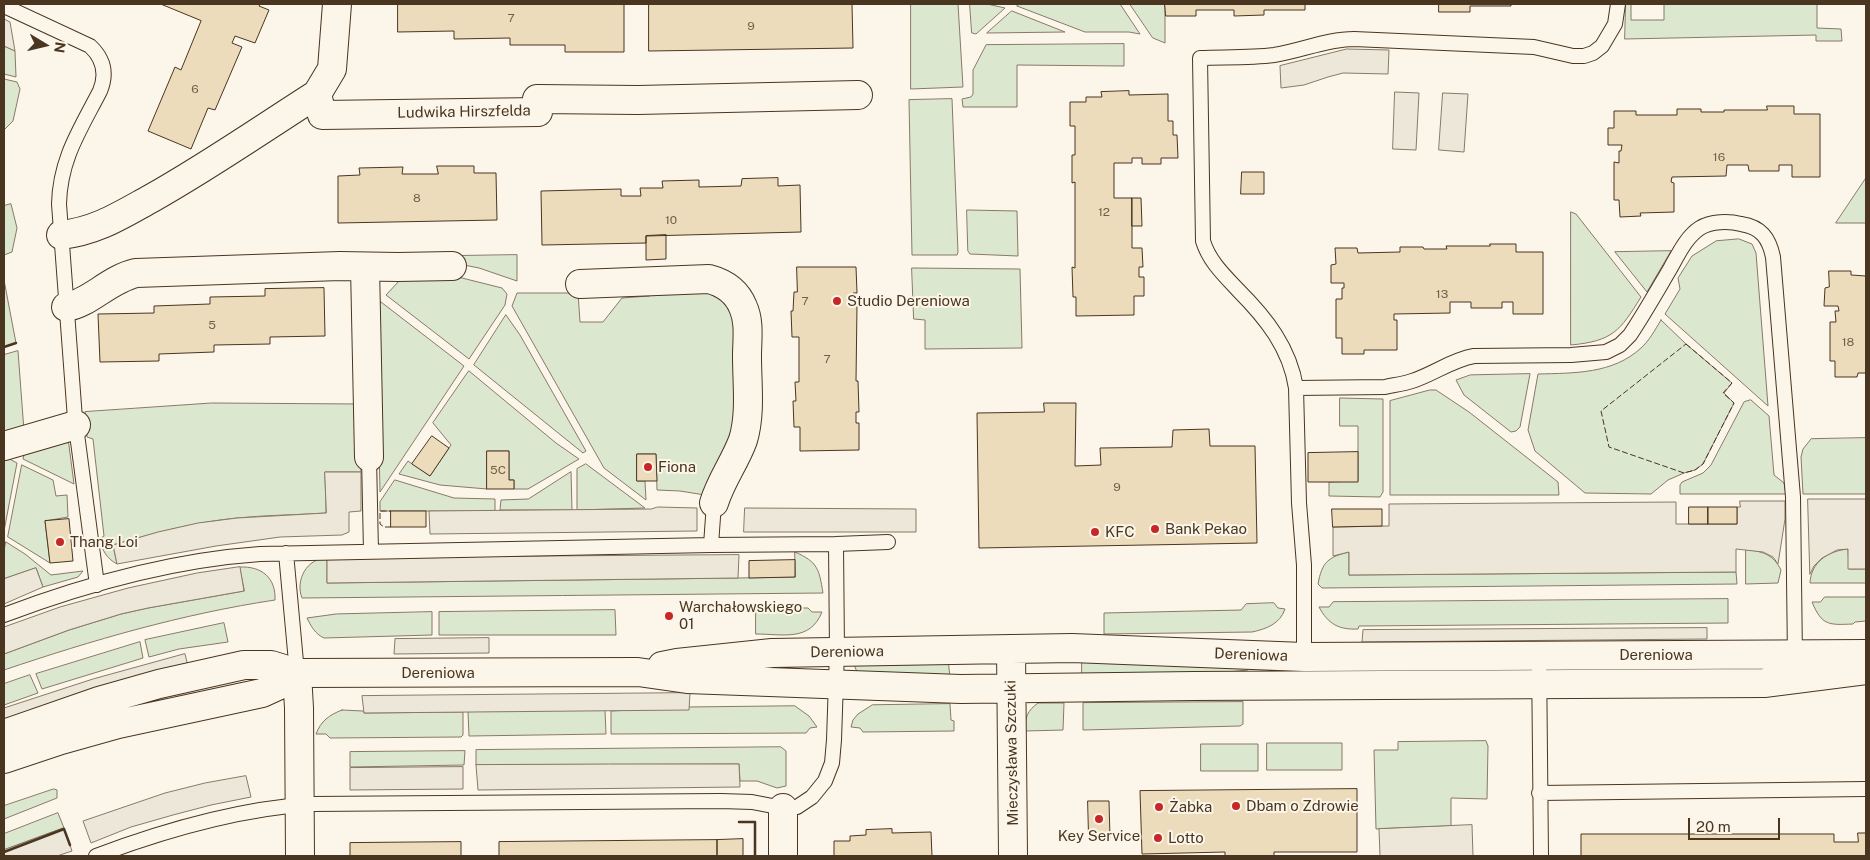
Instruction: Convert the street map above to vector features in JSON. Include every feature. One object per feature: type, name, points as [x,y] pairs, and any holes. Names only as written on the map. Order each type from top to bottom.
[{"type":"street","points":[[61,235],[88,231],[112,221],[195,174],[317,94],[332,69],[338,4]]},
{"type":"street","name":"Ludwika Hirszfelda","points":[[317,94],[322,114],[538,112],[537,99],[638,100],[858,95]]},
{"type":"street","points":[[365,266],[369,457]]},
{"type":"street","points":[[66,307],[78,304],[118,278],[136,273],[295,267],[452,266]]},
{"type":"street","points":[[580,284],[709,279],[726,286],[739,298],[747,324],[748,396],[746,430],[736,457],[719,488],[714,503]]},
{"type":"street","points":[[4,446],[76,425]]},
{"type":"street","name":"Dereniowa","points":[[638,672],[677,663],[772,653],[1072,648],[1304,657],[1539,655],[1866,670]]},
{"type":"street","name":"Mieczysława Szczuki","points":[[1010,649],[1014,856]]},
{"type":"street","name":"Dereniowa","points":[[4,734],[99,701],[159,684],[244,665],[271,664],[297,674],[638,672],[687,679],[836,686],[1011,689],[1194,686],[1764,683],[1795,667],[1866,654]]},
{"type":"street","points":[[4,760],[61,740],[118,724],[262,693],[286,682],[297,674]]},
{"type":"street","points":[[297,674],[300,856]]},
{"type":"street","points":[[783,808],[783,856]]},
{"type":"lane","points":[[1304,657],[1304,565],[1299,503],[1296,388],[1286,352],[1271,327],[1209,257],[1203,240],[1200,58],[1272,55],[1340,40],[1354,39],[1534,47],[1573,56],[1584,56],[1593,54],[1602,46],[1615,24],[1618,4]]},
{"type":"lane","points":[[4,6],[90,46],[103,63],[103,85],[72,145],[62,173],[59,204],[76,425],[97,585]]},
{"type":"lane","points":[[1296,388],[1385,387],[1399,385],[1423,377],[1462,358],[1474,356],[1571,355],[1606,352],[1620,345],[1630,335],[1686,242],[1700,228],[1720,222],[1730,222],[1750,225],[1759,230],[1765,235],[1770,244],[1773,257],[1781,343],[1794,507],[1795,667]]},
{"type":"lane","points":[[369,457],[371,552]]},
{"type":"lane","points":[[711,544],[714,503]]},
{"type":"lane","points":[[4,615],[52,597],[97,585],[195,561],[228,556],[711,544],[888,542]]},
{"type":"lane","points":[[96,856],[189,824],[300,804],[721,801],[752,802],[783,808],[797,807],[812,797],[825,781],[832,763],[837,651],[836,544]]},
{"type":"lane","points":[[286,554],[297,674]]},
{"type":"lane","points":[[1539,655],[1541,856]]},
{"type":"lane","points":[[1539,793],[1866,789]]},
{"type":"green space","points":[[911,4],[958,4],[963,87],[911,89]]},
{"type":"green space","points":[[970,4],[987,4],[1005,8],[976,34],[972,33]]},
{"type":"green space","points":[[1020,4],[1120,4],[1140,34],[1129,32],[1085,32],[1017,6]]},
{"type":"green space","points":[[1130,4],[1165,4],[1165,43],[1153,38]]},
{"type":"green space","points":[[1626,4],[1631,4],[1631,20],[1664,20],[1664,4],[1817,4],[1817,28],[1841,29],[1842,41],[1816,41],[1816,35],[1625,39]]},
{"type":"green space","points":[[1012,11],[1065,32],[987,33]]},
{"type":"green space","points":[[1124,44],[1124,66],[1017,65],[1017,107],[963,107],[962,99],[971,97],[973,94],[973,70],[986,45]]},
{"type":"green space","points":[[4,46],[15,51],[16,77],[4,74]]},
{"type":"green space","points":[[4,79],[17,82],[20,89],[13,121],[5,129],[4,129]]},
{"type":"green space","points":[[952,99],[958,252],[957,255],[912,255],[909,100]]},
{"type":"green space","points":[[1866,178],[1866,223],[1836,223]]},
{"type":"green space","points":[[11,204],[17,228],[12,252],[4,255],[4,206]]},
{"type":"green space","points":[[967,210],[1017,211],[1018,256],[970,254],[968,251]]},
{"type":"green space","points":[[1571,212],[1576,214],[1641,297],[1621,326],[1614,332],[1597,341],[1571,345]]},
{"type":"green space","points":[[1739,239],[1752,244],[1756,253],[1768,406],[1665,314],[1680,289],[1678,278],[1692,256],[1716,241]]},
{"type":"green space","points":[[1671,251],[1647,292],[1615,252]]},
{"type":"green space","points":[[517,255],[517,281],[479,268],[454,263],[454,256]]},
{"type":"green space","points":[[912,268],[1020,269],[1022,348],[925,349],[925,320],[914,319]]},
{"type":"green space","points":[[446,274],[502,288],[507,294],[505,305],[469,359],[386,295],[401,279]]},
{"type":"green space","points":[[4,280],[16,343],[4,347]]},
{"type":"green space","points":[[671,289],[710,292],[725,303],[735,320],[737,429],[705,495],[657,490],[656,454],[637,454],[637,481],[645,481],[646,500],[604,468],[512,306],[517,293],[578,293],[580,322],[603,322],[622,298],[649,296]]},
{"type":"green space","points":[[381,302],[464,366],[380,492],[376,320],[377,309]]},
{"type":"green space","points":[[506,315],[520,335],[586,451],[583,453],[474,365]]},
{"type":"green space","points":[[1661,320],[1732,383],[1724,393],[1734,403],[1703,464],[1695,470],[1668,480],[1651,494],[1585,493],[1535,451],[1528,430],[1538,374],[1579,372],[1618,363],[1630,357],[1644,345]]},
{"type":"green space","points":[[18,351],[24,431],[4,437],[4,355]]},
{"type":"green space","points":[[469,371],[556,443],[579,459],[528,489],[514,489],[514,480],[509,480],[509,451],[487,451],[487,489],[440,485],[399,474],[408,461],[430,476],[451,445],[433,423]]},
{"type":"green space","points":[[1530,374],[1520,427],[1516,431],[1511,432],[1464,395],[1456,380],[1470,375]]},
{"type":"green space","points":[[1436,390],[1469,412],[1558,482],[1559,495],[1390,495],[1390,401]]},
{"type":"green space","points":[[1340,398],[1383,399],[1383,492],[1380,497],[1329,496],[1329,482],[1358,481],[1358,426],[1340,426]]},
{"type":"green space","points":[[1751,400],[1769,416],[1774,475],[1784,483],[1786,494],[1680,494],[1682,482],[1703,473],[1711,465],[1744,402]]},
{"type":"green space","points":[[212,403],[360,404],[361,472],[325,472],[326,513],[237,518],[206,522],[159,532],[113,545],[117,564],[105,554],[99,539],[104,536],[93,439],[87,437],[85,412]]},
{"type":"green space","points":[[68,438],[74,484],[23,459],[25,450]]},
{"type":"green space","points":[[1866,438],[1866,494],[1803,494],[1801,457],[1803,449],[1811,439]]},
{"type":"green space","points":[[4,456],[17,463],[4,531]]},
{"type":"green space","points":[[586,464],[645,508],[577,510],[577,469]]},
{"type":"green space","points":[[22,465],[53,480],[56,496],[67,495],[68,517],[45,521],[50,563],[8,537]]},
{"type":"green space","points":[[571,472],[572,510],[500,510],[501,500],[528,499]]},
{"type":"green space","points":[[395,480],[454,498],[495,499],[495,511],[380,511],[380,502]]},
{"type":"green space","points":[[6,542],[25,554],[51,575],[83,571],[78,577],[43,587],[36,568],[4,579],[4,551]]},
{"type":"green space","points":[[1746,549],[1762,553],[1775,560],[1781,570],[1778,583],[1746,584]]},
{"type":"green space","points":[[1848,549],[1849,569],[1866,569],[1866,583],[1810,583],[1814,569],[1822,559],[1834,552]]},
{"type":"green space","points":[[795,552],[809,559],[816,567],[823,593],[302,598],[300,591],[302,577],[308,566],[320,559],[327,558],[327,583],[738,578],[795,577]]},
{"type":"green space","points":[[1349,552],[1349,575],[1736,572],[1737,584],[1322,588],[1318,584],[1322,570],[1327,562],[1336,556]]},
{"type":"green space","points":[[240,567],[255,569],[266,575],[273,585],[275,600],[172,620],[71,648],[4,670],[4,654],[69,630],[121,614],[244,591]]},
{"type":"green space","points":[[1825,597],[1866,597],[1866,621],[1853,624],[1832,624],[1823,620],[1812,602],[1820,602]]},
{"type":"green space","points":[[1728,599],[1728,623],[1359,626],[1358,629],[1351,629],[1340,627],[1330,622],[1319,607],[1329,607],[1333,602]]},
{"type":"green space","points":[[1274,603],[1278,608],[1285,609],[1280,618],[1267,627],[1252,632],[1104,634],[1104,613],[1241,610],[1246,604]]},
{"type":"green space","points":[[756,608],[808,608],[812,612],[822,612],[817,622],[803,632],[786,635],[756,634]]},
{"type":"green space","points":[[615,610],[616,635],[439,635],[439,612]]},
{"type":"green space","points":[[432,612],[432,635],[324,638],[316,632],[307,618],[336,614]]},
{"type":"green space","points":[[224,623],[228,642],[179,649],[149,657],[145,640]]},
{"type":"green space","points":[[140,642],[143,658],[42,689],[36,674]]},
{"type":"green space","points":[[948,658],[950,678],[857,672],[853,662]]},
{"type":"green space","points":[[1082,658],[1248,663],[1248,670],[1188,676],[1082,677]]},
{"type":"green space","points":[[30,675],[38,693],[4,705],[4,684]]},
{"type":"green space","points":[[1243,702],[1243,724],[1240,726],[1083,730],[1083,703]]},
{"type":"green space","points":[[1038,703],[1064,703],[1063,730],[1025,731],[1027,715]]},
{"type":"green space","points":[[950,704],[954,731],[863,732],[860,728],[851,727],[853,720],[858,714],[872,705]]},
{"type":"green space","points":[[795,706],[809,716],[817,727],[810,728],[806,733],[611,734],[611,711],[689,707]]},
{"type":"green space","points":[[342,710],[363,711],[364,713],[463,712],[463,735],[461,737],[330,738],[326,734],[316,734],[320,725],[326,719]]},
{"type":"green space","points":[[605,710],[606,734],[469,736],[468,712]]},
{"type":"green space","points":[[1486,741],[1488,746],[1487,799],[1451,798],[1451,826],[1376,829],[1374,750],[1398,750],[1398,742]]},
{"type":"green space","points":[[1267,743],[1342,743],[1342,770],[1267,770]]},
{"type":"green space","points":[[1201,744],[1258,744],[1258,771],[1201,771]]},
{"type":"green space","points":[[781,747],[786,751],[786,786],[777,788],[757,781],[740,781],[739,764],[476,765],[476,750]]},
{"type":"green space","points":[[465,751],[464,765],[350,767],[350,752]]},
{"type":"green space","points":[[54,789],[57,790],[57,798],[4,819],[4,806]]},
{"type":"green space","points":[[58,813],[64,828],[4,850],[4,834]]},
{"type":"shaded area","points":[[4,19],[10,22],[15,51],[4,46]]},
{"type":"shaded area","points":[[1347,49],[1389,50],[1388,74],[1343,73],[1304,85],[1281,88],[1280,66]]},
{"type":"shaded area","points":[[1395,92],[1419,93],[1416,150],[1393,149]]},
{"type":"shaded area","points":[[1443,93],[1468,94],[1464,152],[1439,150]]},
{"type":"shaded area","points":[[325,472],[361,472],[361,511],[349,512],[349,532],[342,535],[280,537],[216,546],[117,564],[113,545],[158,532],[198,523],[237,518],[326,513]]},
{"type":"shaded area","points":[[1808,499],[1866,499],[1866,569],[1848,569],[1848,549],[1837,550],[1822,558],[1814,566],[1810,574]]},
{"type":"shaded area","points":[[1740,501],[1785,501],[1785,519],[1778,564],[1773,557],[1763,552],[1736,549],[1736,572],[1349,575],[1349,552],[1333,556],[1333,527],[1389,526],[1389,504],[1676,502],[1676,524],[1737,524],[1737,507],[1740,507]]},
{"type":"shaded area","points":[[658,507],[697,508],[697,531],[430,534],[429,511],[651,509]]},
{"type":"shaded area","points":[[745,508],[916,509],[916,532],[744,532]]},
{"type":"shaded area","points":[[739,555],[738,578],[327,583],[327,558]]},
{"type":"shaded area","points":[[240,567],[244,591],[121,614],[69,630],[4,654],[4,627],[60,607],[128,588],[197,573]]},
{"type":"shaded area","points":[[36,568],[43,587],[4,604],[4,579]]},
{"type":"shaded area","points":[[1707,628],[1707,639],[1362,642],[1363,630]]},
{"type":"shaded area","points":[[489,638],[489,653],[394,654],[395,639]]},
{"type":"shaded area","points":[[185,654],[188,666],[4,720],[4,708],[93,679]]},
{"type":"shaded area","points":[[690,693],[689,710],[364,713],[362,696]]},
{"type":"shaded area","points":[[739,764],[740,787],[478,790],[476,765]]},
{"type":"shaded area","points":[[463,767],[463,789],[350,790],[350,768]]},
{"type":"shaded area","points":[[246,776],[251,797],[211,805],[131,827],[91,843],[83,821],[165,793],[205,783]]},
{"type":"shaded area","points":[[1472,825],[1473,856],[1380,856],[1379,829]]},
{"type":"shaded area","points":[[64,828],[72,851],[57,856],[4,856],[4,850]]},
{"type":"building","points":[[161,4],[260,4],[259,6],[269,10],[255,43],[235,36],[232,43],[242,47],[215,110],[208,108],[191,149],[148,131],[175,67],[181,70],[201,21]]},
{"type":"building","points":[[398,4],[624,4],[624,52],[565,52],[565,45],[510,45],[510,38],[454,39],[454,31],[398,32]]},
{"type":"building","points":[[649,4],[852,4],[853,48],[649,51]]},
{"type":"building","points":[[1165,4],[1305,4],[1305,10],[1264,10],[1264,15],[1234,16],[1234,10],[1196,10],[1196,16],[1166,16]]},
{"type":"building","points":[[1439,4],[1511,4],[1511,6],[1470,6],[1470,12],[1439,12]]},
{"type":"building","points":[[1129,91],[1129,95],[1168,94],[1168,121],[1173,121],[1173,135],[1177,135],[1178,158],[1161,158],[1161,164],[1142,164],[1142,158],[1132,158],[1132,163],[1114,163],[1114,198],[1132,198],[1132,248],[1142,248],[1143,267],[1139,267],[1139,277],[1144,277],[1144,296],[1134,296],[1134,315],[1076,316],[1076,297],[1073,297],[1072,267],[1075,268],[1075,182],[1072,183],[1072,155],[1075,155],[1075,126],[1070,126],[1070,102],[1086,102],[1086,97],[1102,97],[1101,92]]},
{"type":"building","points":[[1767,106],[1794,106],[1794,114],[1820,114],[1820,177],[1792,177],[1792,165],[1779,165],[1779,171],[1749,171],[1748,165],[1727,165],[1726,176],[1672,177],[1671,182],[1674,183],[1674,212],[1640,213],[1641,216],[1620,217],[1619,200],[1614,200],[1614,162],[1619,163],[1619,151],[1621,151],[1622,145],[1608,145],[1608,128],[1614,128],[1614,111],[1636,111],[1636,115],[1677,115],[1677,109],[1701,109],[1701,112],[1724,112],[1724,110],[1767,110]]},
{"type":"building","points":[[437,166],[474,166],[474,173],[496,173],[497,220],[338,223],[338,176],[360,175],[359,168],[403,167],[402,174],[438,174]]},
{"type":"building","points":[[1242,172],[1264,172],[1264,194],[1241,194]]},
{"type":"building","points":[[778,178],[778,186],[800,185],[801,232],[646,236],[646,243],[542,245],[541,191],[621,189],[621,196],[641,196],[640,188],[663,188],[662,181],[699,180],[699,187],[741,186],[742,179]]},
{"type":"building","points":[[1132,198],[1141,198],[1142,226],[1132,226]]},
{"type":"building","points":[[666,235],[666,259],[646,260],[646,236]]},
{"type":"building","points":[[1490,244],[1516,244],[1516,252],[1543,252],[1543,314],[1513,314],[1513,302],[1502,302],[1502,308],[1471,308],[1471,302],[1450,302],[1450,313],[1394,314],[1394,320],[1397,320],[1397,350],[1364,350],[1364,354],[1342,354],[1342,338],[1336,338],[1336,299],[1342,299],[1344,283],[1331,283],[1331,265],[1336,264],[1335,248],[1357,248],[1358,253],[1400,252],[1400,247],[1447,249],[1446,246],[1490,246]]},
{"type":"building","points":[[797,267],[856,267],[857,293],[853,293],[854,305],[857,305],[856,381],[858,381],[859,412],[856,412],[856,423],[859,423],[859,450],[800,451],[800,427],[794,427],[793,401],[796,401],[795,382],[799,382],[799,337],[792,337],[791,311],[793,311],[794,292],[797,292]]},
{"type":"building","points":[[1829,271],[1851,271],[1851,275],[1866,276],[1866,373],[1858,373],[1857,377],[1835,377],[1835,361],[1830,361],[1830,322],[1836,322],[1835,311],[1839,311],[1838,306],[1824,306],[1825,288],[1829,287]]},
{"type":"building","points":[[324,288],[325,336],[270,337],[270,344],[214,345],[214,352],[159,354],[159,361],[100,362],[98,314],[154,313],[154,306],[210,304],[210,297],[265,296],[265,289]]},
{"type":"building","points":[[1044,403],[1076,403],[1075,466],[1101,465],[1100,448],[1172,447],[1173,430],[1209,429],[1210,446],[1255,446],[1257,543],[979,548],[977,413],[1044,412]]},
{"type":"building","points":[[432,436],[449,448],[430,476],[412,464]]},
{"type":"building","points":[[487,451],[509,451],[509,480],[514,480],[514,489],[487,489]]},
{"type":"building","points":[[1358,452],[1358,482],[1308,482],[1308,453]]},
{"type":"building","points":[[637,454],[656,454],[657,481],[637,481]]},
{"type":"building","points":[[1689,507],[1708,507],[1708,524],[1689,524]]},
{"type":"building","points":[[1708,507],[1737,507],[1737,524],[1708,524]]},
{"type":"building","points":[[1332,509],[1382,509],[1382,526],[1333,527]]},
{"type":"building","points":[[391,511],[426,511],[426,527],[391,527]]},
{"type":"building","points":[[69,519],[73,561],[50,563],[45,521]]},
{"type":"building","points":[[795,560],[795,577],[749,578],[749,561]]},
{"type":"building","points":[[1357,789],[1357,852],[1274,852],[1274,856],[1225,856],[1225,852],[1142,854],[1140,791]]},
{"type":"building","name":"Key Service","points":[[1088,801],[1109,801],[1110,838],[1089,838]]},
{"type":"building","points":[[892,829],[892,833],[931,832],[932,856],[834,856],[834,841],[850,841],[850,836],[866,835],[866,830]]},
{"type":"building","points":[[1858,833],[1866,833],[1866,856],[1581,856],[1581,834],[1834,834],[1834,842],[1858,842]]},
{"type":"building","points":[[743,839],[743,856],[717,856],[717,840]]},
{"type":"building","points":[[717,840],[717,856],[499,856],[499,842]]},
{"type":"building","points":[[461,842],[461,856],[350,856],[350,843]]},
{"type":"fence","points":[[1686,344],[1732,383],[1723,393],[1734,403],[1703,464],[1695,470],[1684,473],[1609,447],[1601,411],[1686,344]]},
{"type":"fence","points":[[391,511],[380,511],[380,524],[384,527],[391,527]]},
{"type":"wall","points":[[4,347],[16,343]]},
{"type":"wall","points":[[739,822],[755,822],[755,856]]},
{"type":"wall","points":[[4,852],[64,829],[70,845]]},
{"type":"place","name":"Studio Dereniowa","points":[[837,301]]},
{"type":"place","name":"Fiona","points":[[648,467]]},
{"type":"place","name":"Bank Pekao","points":[[1155,529]]},
{"type":"place","name":"KFC","points":[[1095,532]]},
{"type":"place","name":"Thang Loi","points":[[60,542]]},
{"type":"place","name":"Warchałowskiego 01","points":[[669,616]]},
{"type":"place","name":"Dbam o Zdrowie","points":[[1236,806]]},
{"type":"place","name":"Żabka","points":[[1159,807]]},
{"type":"place","name":"Key Service","points":[[1099,819]]},
{"type":"place","name":"Lotto","points":[[1158,838]]}]
